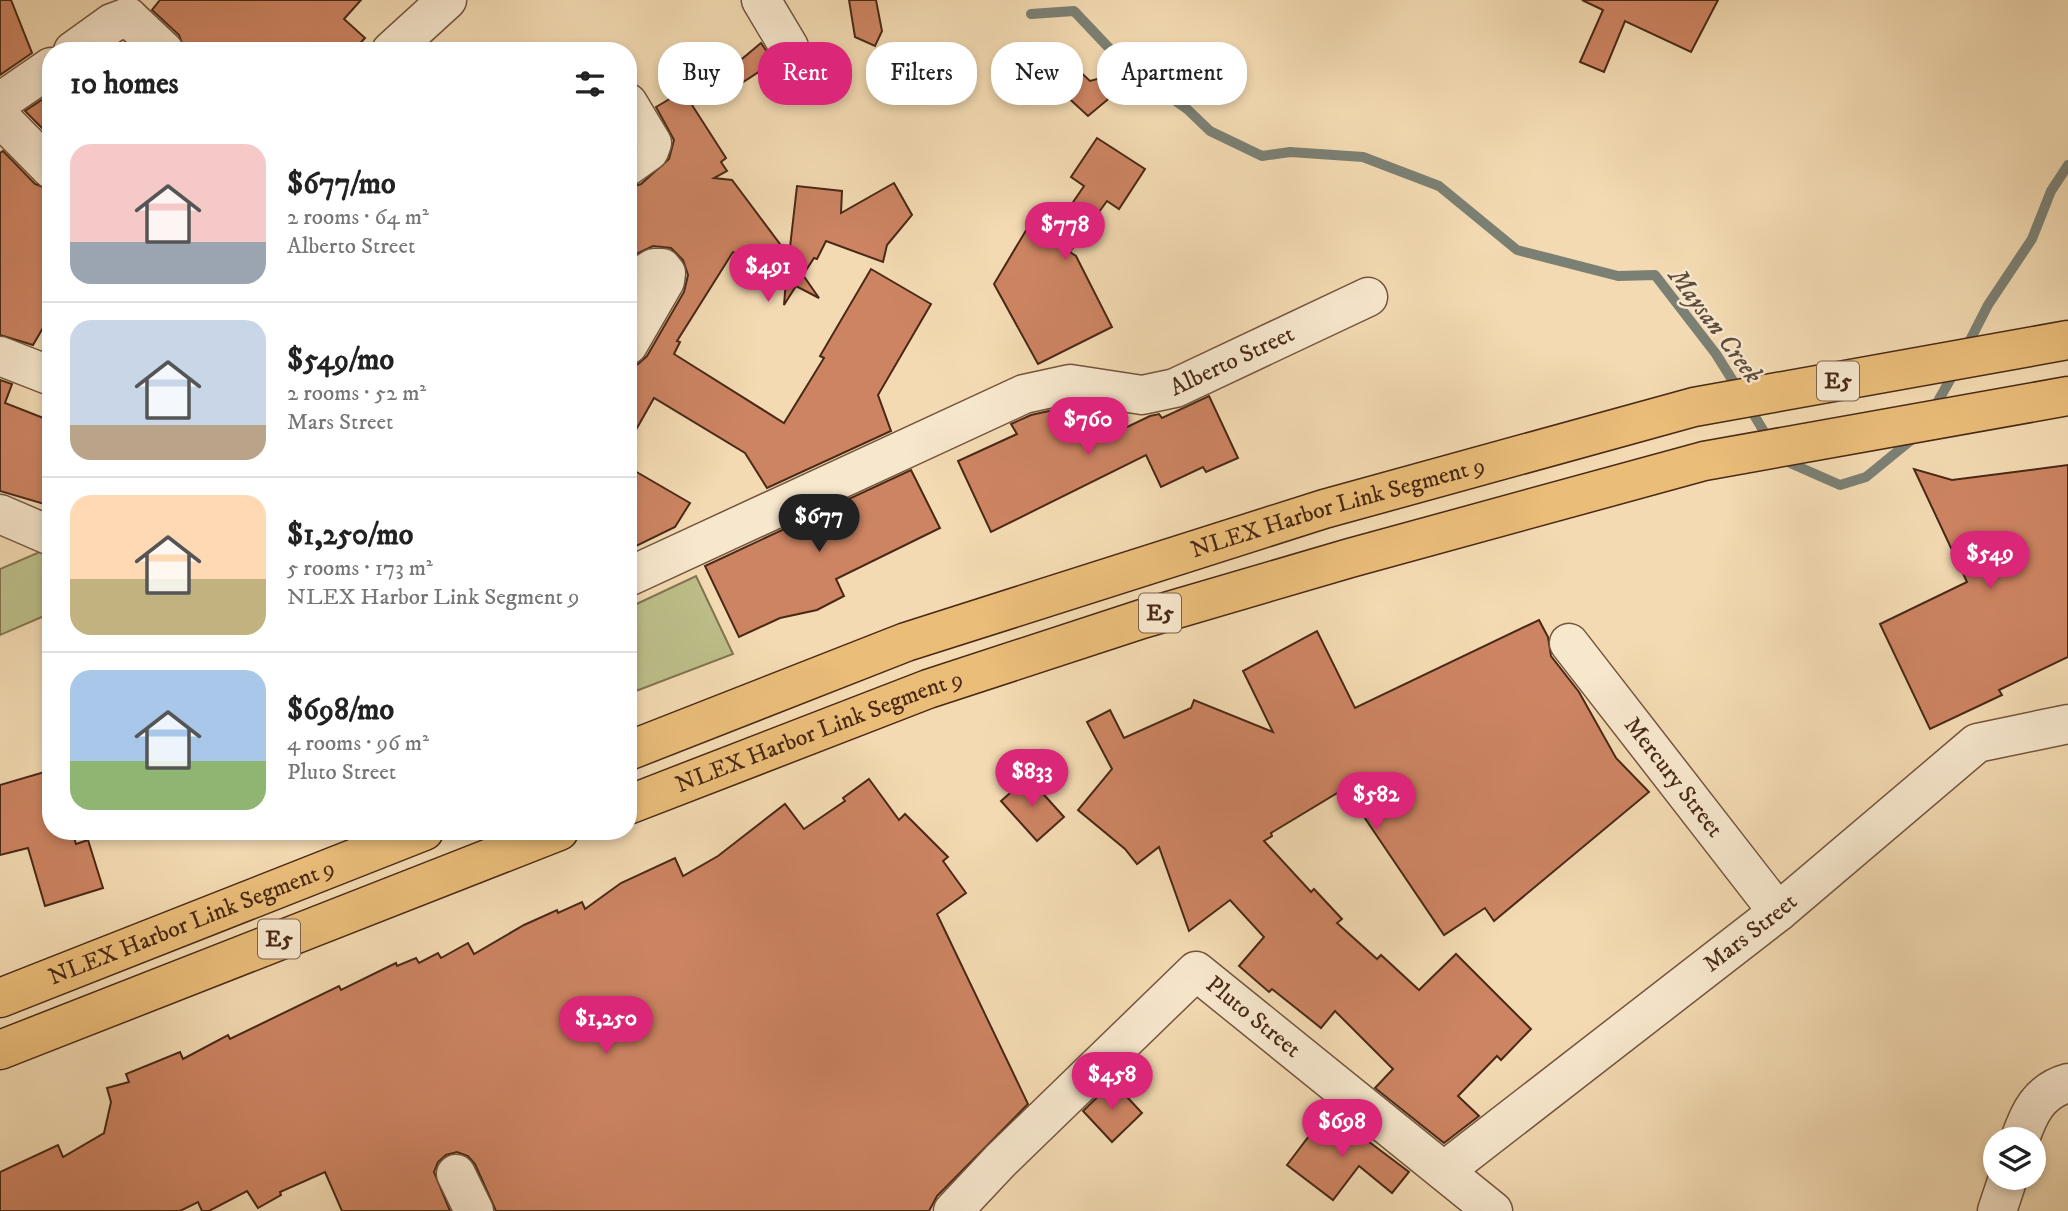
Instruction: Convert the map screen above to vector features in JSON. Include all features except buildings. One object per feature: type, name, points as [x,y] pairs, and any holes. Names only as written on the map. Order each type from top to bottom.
[{"type":"highway","name":"NLEX Harbor Link Segment 9","points":[[637,747],[906,642],[1324,509],[1694,407],[2068,340]]},
{"type":"highway","name":"NLEX Harbor Link Segment 9","points":[[637,802],[928,689],[1142,618],[1337,562],[1704,461],[2068,396]]},
{"type":"highway","name":"NLEX Harbor Link Segment 9","points":[[0,998],[401,840]]},
{"type":"highway","name":"NLEX Harbor Link Segment 9","points":[[0,1050],[536,840]]},
{"type":"street","points":[[401,42],[447,0]]},
{"type":"street","points":[[761,0],[786,42]]},
{"type":"street","points":[[86,42],[130,9],[157,42]]},
{"type":"street","points":[[0,102],[42,72]]},
{"type":"street","points":[[0,117],[42,160]]},
{"type":"street","points":[[637,118],[652,143],[649,151],[637,160]]},
{"type":"street","points":[[637,278],[654,268],[662,268],[666,273],[665,281],[637,329]]},
{"type":"street","name":"Alberto Street","points":[[637,573],[1024,394],[1070,384],[1142,395],[1175,388],[1368,297]]},
{"type":"street","points":[[0,356],[42,372]]},
{"type":"street","points":[[0,514],[42,532]]},
{"type":"street","name":"Mercury Street","points":[[1569,643],[1777,912]]},
{"type":"street","name":"Mars Street","points":[[1444,1171],[1777,912],[1977,743],[2068,724]]},
{"type":"street","name":"Pluto Street","points":[[953,1211],[1000,1161],[1196,971],[1444,1171]]},
{"type":"street","points":[[2025,1127],[2034,1105],[2068,1083]]},
{"type":"street","points":[[1444,1171],[1493,1211]]},
{"type":"street","points":[[456,1174],[474,1211]]},
{"type":"street","points":[[1997,1211],[2004,1190]]},
{"type":"green space","points":[[42,551],[42,617],[0,635],[0,569]]},
{"type":"green space","points":[[696,576],[733,654],[637,691],[637,604]]},
{"type":"waterway","name":"Maysan Creek","points":[[1031,14],[1074,11],[1127,67],[1187,109],[1210,131],[1262,156],[1290,152],[1363,157],[1439,186],[1517,250],[1618,276],[1655,275],[1716,354],[1738,389]]},
{"type":"waterway","name":"Maysan Creek","points":[[1966,348],[1988,305],[2032,239],[2051,191],[2068,165]]},
{"type":"waterway","name":"Maysan Creek","points":[[1933,410],[1955,371]]},
{"type":"waterway","name":"Maysan Creek","points":[[1748,405],[1769,440]]},
{"type":"waterway","name":"Maysan Creek","points":[[1781,459],[1840,485],[1866,477],[1915,437]]}]
